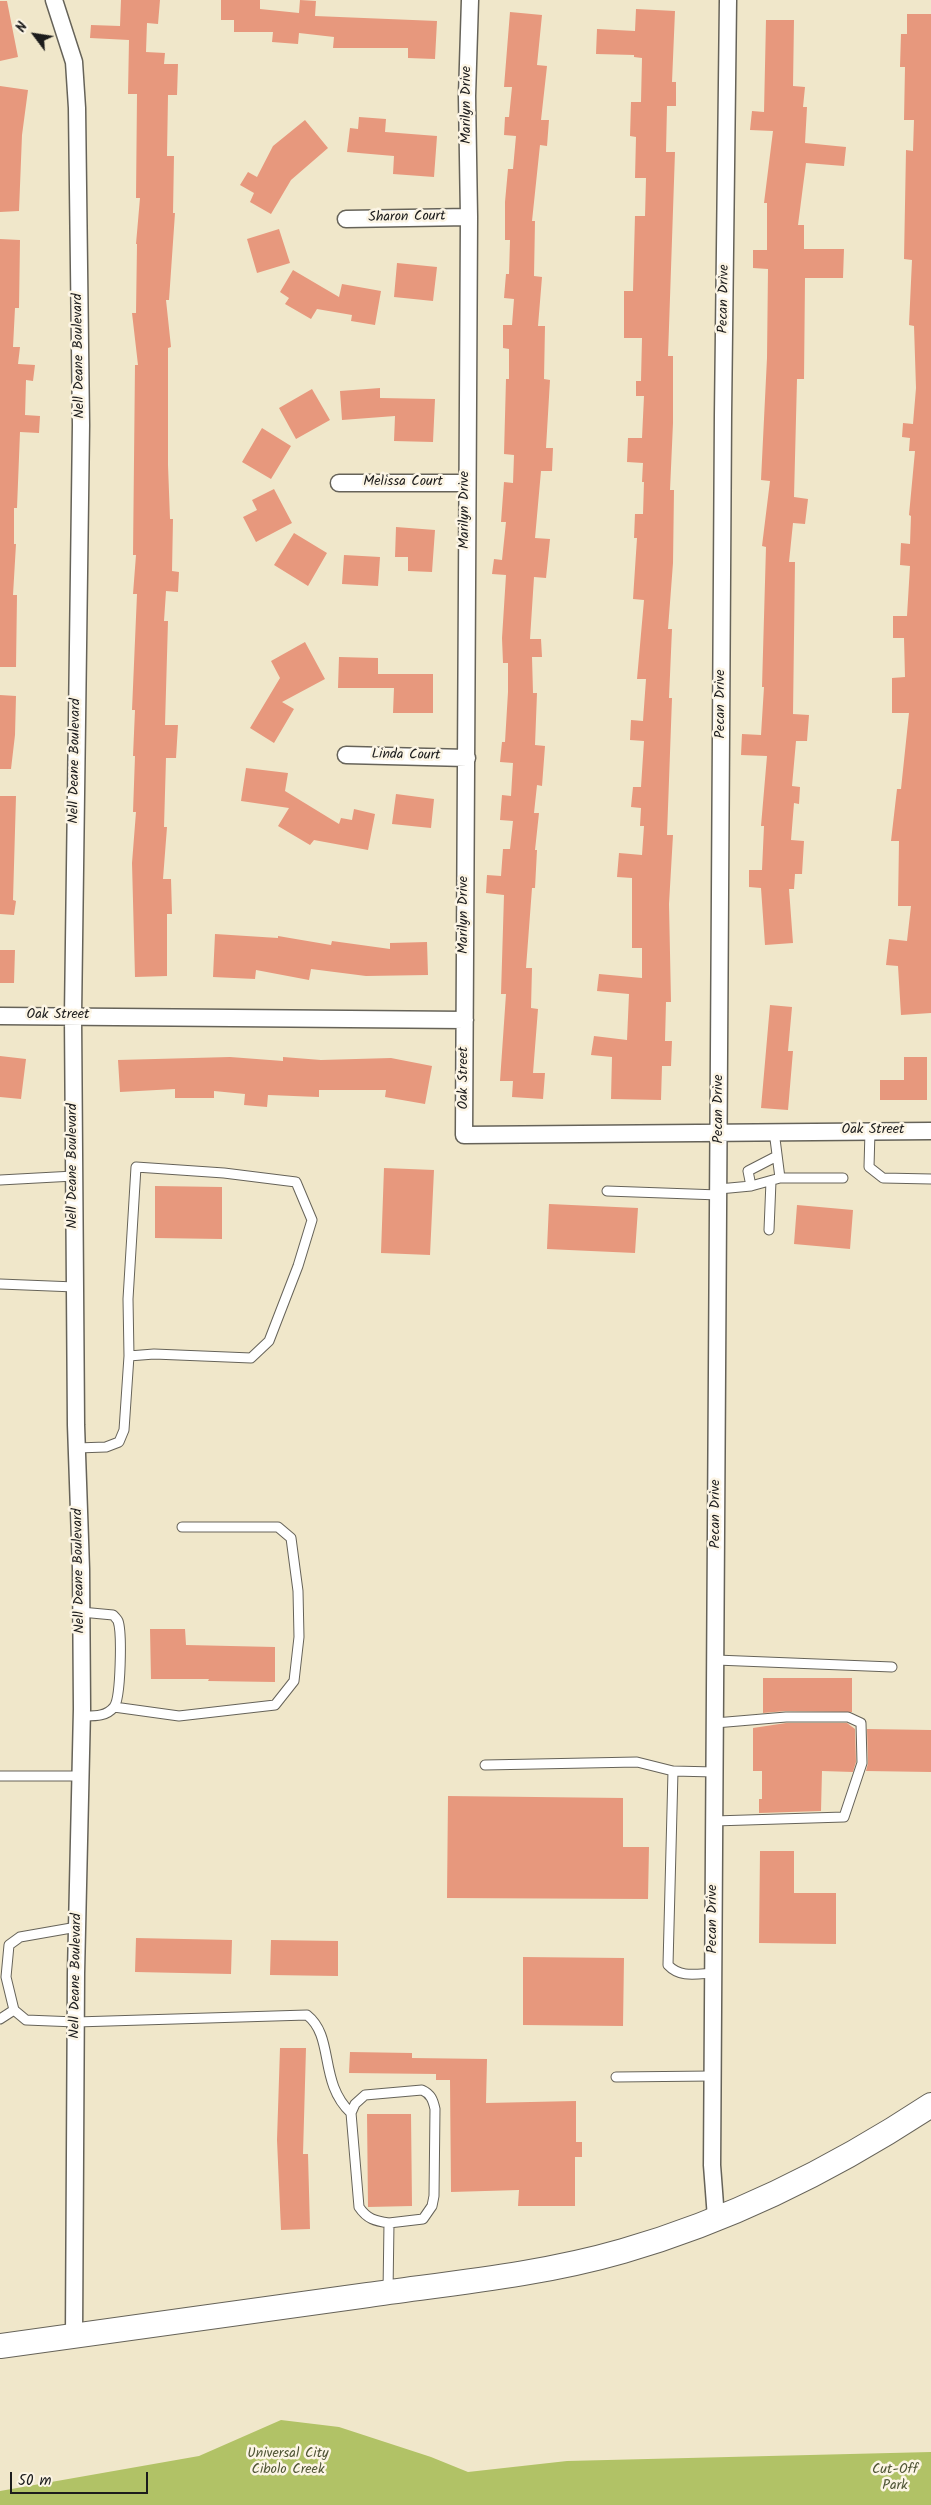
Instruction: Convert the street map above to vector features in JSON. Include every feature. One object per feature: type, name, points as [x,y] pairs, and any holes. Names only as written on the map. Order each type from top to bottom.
[{"type":"main road","points":[[0,2346],[536,2271],[621,2252],[716,2218],[758,2200],[835,2161],[931,2105]]},
{"type":"street","name":"Nell Deane Boulevard","points":[[54,0],[74,62],[77,108],[81,425],[73,1016],[76,1448],[82,1716],[77,1927],[74,2336]]},
{"type":"street","name":"Marilyn Drive","points":[[465,1020],[467,758],[466,483],[469,217],[467,96],[470,0]]},
{"type":"street","name":"Pecan Drive","points":[[716,2218],[712,2165],[712,2076],[720,1131],[723,415],[728,0]]},
{"type":"street","name":"Sharon Court","points":[[346,218],[469,217]]},
{"type":"street","name":"Melissa Court","points":[[339,483],[466,483]]},
{"type":"street","name":"Linda Court","points":[[346,755],[467,758]]},
{"type":"street","name":"Oak Street","points":[[0,1016],[465,1020],[464,1135],[720,1131],[931,1131]]},
{"type":"lane","points":[[769,1230],[776,1179],[777,1156],[774,1131]]},
{"type":"lane","points":[[870,1131],[869,1167],[883,1178],[931,1179]]},
{"type":"lane","points":[[751,1186],[748,1171],[777,1156]]},
{"type":"lane","points":[[76,1448],[106,1447],[119,1442],[124,1430],[129,1356],[128,1299],[136,1167],[224,1173],[296,1182],[312,1220],[298,1266],[269,1340],[251,1358],[154,1354],[129,1356]]},
{"type":"lane","points":[[0,1180],[74,1176]]},
{"type":"lane","points":[[607,1191],[719,1192],[776,1179],[843,1178]]},
{"type":"lane","points":[[0,1284],[75,1287]]},
{"type":"lane","points":[[114,1707],[178,1716],[239,1711],[275,1705],[294,1681],[299,1638],[298,1591],[291,1538],[278,1527],[182,1527]]},
{"type":"lane","points":[[81,1612],[106,1613],[113,1615],[118,1621],[118,1699],[114,1707],[99,1716],[82,1716]]},
{"type":"lane","points":[[716,1660],[892,1667]]},
{"type":"lane","points":[[714,1821],[844,1817],[862,1763],[861,1724],[848,1717],[786,1717],[715,1723]]},
{"type":"lane","points":[[485,1765],[637,1762],[673,1771],[714,1772]]},
{"type":"lane","points":[[673,1771],[668,1965],[674,1972],[681,1974],[713,1973]]},
{"type":"lane","points":[[0,1776],[81,1776]]},
{"type":"lane","points":[[77,1927],[20,1937],[9,1945],[6,1978],[14,2010],[26,2020],[76,2022],[307,2015],[316,2022],[321,2032],[328,2069],[337,2098],[351,2113]]},
{"type":"lane","points":[[0,1942],[9,1945]]},
{"type":"lane","points":[[0,2019],[14,2010]]},
{"type":"lane","points":[[616,2077],[712,2076]]},
{"type":"lane","points":[[411,2089],[427,2092],[433,2100],[435,2168],[432,2206],[423,2219],[388,2223],[373,2220],[365,2215],[359,2207],[351,2113],[355,2104],[365,2094],[411,2089]]},
{"type":"lane","points":[[388,2223],[388,2292]]},
{"type":"green space","name":"Universal City Cibolo Creek","points":[[281,2420],[339,2427],[431,2457],[468,2472],[567,2461],[931,2452],[931,2505],[0,2505],[0,2491],[199,2456]]},
{"type":"building","points":[[121,0],[160,0],[158,24],[147,23],[146,52],[165,53],[164,64],[178,64],[177,95],[168,95],[167,156],[174,156],[173,213],[175,213],[169,300],[166,300],[171,347],[168,348],[168,465],[170,519],[173,519],[172,571],[179,572],[178,592],[166,591],[164,621],[168,621],[165,725],[178,725],[176,758],[166,758],[164,827],[167,827],[163,879],[171,879],[172,914],[167,914],[167,976],[135,977],[132,863],[136,812],[133,812],[135,710],[132,710],[137,594],[133,594],[136,555],[133,555],[135,365],[138,365],[132,313],[136,313],[136,244],[140,198],[136,198],[137,94],[128,94],[129,40],[90,38],[91,25],[120,26]]},
{"type":"building","points":[[221,0],[260,0],[260,9],[299,13],[300,0],[316,1],[315,16],[437,21],[435,59],[408,58],[408,48],[333,48],[334,37],[299,33],[298,44],[272,42],[273,32],[234,32],[234,20],[221,20]]},
{"type":"building","points":[[0,1],[7,1],[18,57],[0,61]]},
{"type":"building","points":[[636,9],[675,11],[672,82],[676,82],[676,106],[667,106],[666,152],[675,152],[668,356],[673,356],[670,490],[674,490],[673,563],[668,629],[672,629],[669,698],[672,698],[667,835],[673,835],[669,904],[671,1002],[666,1002],[665,1041],[672,1041],[671,1066],[662,1066],[661,1100],[611,1099],[612,1057],[591,1055],[594,1036],[627,1040],[629,994],[597,991],[599,974],[642,978],[642,948],[632,948],[632,878],[617,877],[619,853],[642,855],[644,826],[640,826],[641,808],[631,807],[633,787],[641,787],[644,741],[630,740],[631,720],[643,721],[646,679],[637,679],[644,600],[633,599],[637,538],[634,538],[635,514],[643,514],[644,482],[642,482],[643,463],[627,462],[628,438],[642,438],[644,396],[636,396],[636,381],[641,381],[642,338],[624,338],[624,291],[633,291],[635,216],[645,216],[646,178],[635,178],[636,137],[630,136],[631,102],[641,102],[642,58],[634,57],[634,55],[596,54],[597,29],[635,31]]},
{"type":"building","points":[[510,12],[542,15],[537,65],[547,66],[541,120],[549,120],[547,146],[540,145],[532,221],[535,221],[534,276],[542,277],[538,326],[545,326],[544,379],[550,380],[546,448],[553,448],[552,471],[541,471],[535,538],[550,539],[546,578],[534,577],[530,639],[541,639],[542,657],[532,657],[533,693],[537,693],[535,745],[545,746],[542,786],[537,785],[534,813],[539,813],[535,850],[537,850],[535,888],[532,888],[526,968],[532,968],[531,1008],[538,1009],[533,1073],[545,1073],[543,1099],[512,1097],[513,1081],[500,1081],[506,994],[501,994],[504,895],[486,893],[487,875],[501,876],[503,849],[510,849],[513,821],[500,820],[502,795],[511,796],[513,763],[500,762],[502,742],[505,742],[508,692],[508,663],[503,663],[502,638],[506,575],[492,574],[494,559],[502,560],[506,522],[501,522],[504,482],[513,483],[514,455],[504,454],[506,379],[509,379],[509,349],[503,348],[503,325],[512,325],[514,299],[504,298],[506,274],[509,274],[510,240],[505,240],[505,202],[508,169],[513,169],[516,136],[504,135],[505,117],[509,117],[512,87],[504,87]]},
{"type":"building","points":[[907,14],[931,14],[931,1013],[901,1015],[898,966],[886,965],[889,939],[907,941],[911,906],[898,906],[899,841],[891,841],[897,789],[901,789],[909,713],[892,713],[892,678],[905,677],[904,638],[893,638],[893,616],[907,616],[910,566],[900,565],[901,543],[910,544],[911,516],[909,515],[915,451],[909,451],[910,438],[902,437],[903,423],[913,424],[916,388],[914,326],[909,325],[912,260],[904,259],[906,150],[913,151],[914,120],[904,120],[905,67],[900,67],[901,34],[907,34]]},
{"type":"building","points":[[766,20],[794,20],[793,86],[805,87],[803,107],[807,107],[805,143],[846,147],[844,166],[806,163],[798,225],[804,225],[804,249],[844,249],[843,278],[805,278],[804,379],[797,379],[794,497],[808,499],[805,524],[793,523],[789,562],[795,562],[793,714],[809,715],[807,741],[796,741],[792,786],[800,787],[799,804],[794,803],[791,840],[804,841],[802,874],[795,874],[794,889],[789,889],[793,943],[765,945],[761,888],[749,887],[749,870],[762,870],[764,826],[761,826],[767,756],[741,755],[742,734],[761,735],[764,687],[762,687],[766,547],[762,546],[770,481],[761,480],[767,358],[768,269],[753,268],[753,250],[767,250],[767,203],[764,203],[773,131],[750,130],[752,111],[764,112]]},
{"type":"building","points":[[0,86],[28,90],[22,135],[19,211],[0,212]]},
{"type":"building","points":[[359,117],[386,119],[385,132],[437,136],[434,177],[393,174],[394,156],[347,152],[350,128],[358,129]]},
{"type":"building","points":[[305,120],[328,148],[291,180],[271,214],[250,202],[254,193],[240,185],[248,172],[257,177],[273,146]]},
{"type":"building","points":[[279,229],[290,263],[257,273],[247,239]]},
{"type":"building","points":[[0,239],[20,240],[19,308],[15,308],[13,347],[20,347],[18,364],[35,365],[33,381],[26,380],[25,415],[40,416],[39,433],[20,432],[17,508],[14,508],[14,544],[16,544],[13,595],[17,595],[16,667],[0,667]]},
{"type":"building","points":[[397,263],[437,267],[433,301],[394,297]]},
{"type":"building","points":[[293,270],[339,297],[342,284],[381,291],[375,325],[351,321],[352,315],[317,309],[311,319],[285,304],[289,298],[280,292]]},
{"type":"building","points":[[380,388],[380,398],[435,399],[433,442],[394,441],[395,416],[342,420],[340,391]]},
{"type":"building","points":[[312,389],[330,420],[296,439],[279,408]]},
{"type":"building","points":[[262,428],[291,446],[271,479],[242,462]]},
{"type":"building","points":[[274,489],[292,523],[256,542],[243,517],[257,510],[252,500]]},
{"type":"building","points":[[396,527],[435,530],[432,572],[408,571],[408,557],[395,557]]},
{"type":"building","points":[[294,533],[327,553],[308,586],[274,565]]},
{"type":"building","points":[[344,555],[380,557],[378,586],[342,584]]},
{"type":"building","points":[[305,642],[325,679],[282,702],[294,709],[274,743],[250,728],[280,678],[271,661]]},
{"type":"building","points":[[339,657],[378,658],[378,674],[433,674],[433,713],[393,713],[394,688],[338,688]]},
{"type":"building","points":[[0,695],[16,696],[15,735],[11,769],[0,769]]},
{"type":"building","points":[[246,768],[288,773],[285,791],[339,824],[341,818],[352,820],[354,809],[375,814],[368,850],[314,840],[310,845],[278,826],[289,808],[241,801]]},
{"type":"building","points":[[396,794],[434,799],[431,828],[392,824]]},
{"type":"building","points":[[0,796],[16,796],[13,900],[16,901],[14,915],[0,914]]},
{"type":"building","points":[[215,934],[278,938],[278,936],[331,945],[332,941],[390,949],[390,943],[427,942],[428,975],[366,976],[311,969],[309,980],[256,970],[255,979],[213,977]]},
{"type":"building","points":[[0,950],[15,950],[14,983],[0,983]]},
{"type":"building","points":[[770,1005],[792,1007],[788,1051],[793,1051],[788,1110],[761,1108]]},
{"type":"building","points":[[0,1056],[26,1059],[21,1099],[0,1097]]},
{"type":"building","points":[[230,1057],[283,1061],[283,1057],[321,1060],[391,1058],[432,1066],[425,1104],[385,1097],[386,1090],[319,1090],[319,1097],[268,1095],[267,1107],[244,1105],[245,1094],[214,1091],[214,1098],[175,1098],[175,1089],[120,1092],[118,1060]]},
{"type":"building","points":[[904,1057],[927,1057],[927,1100],[880,1100],[880,1080],[904,1080]]},
{"type":"building","points":[[384,1168],[434,1170],[430,1255],[381,1253]]},
{"type":"building","points":[[155,1186],[222,1187],[222,1239],[155,1238]]},
{"type":"building","points":[[549,1204],[638,1208],[635,1253],[547,1249]]},
{"type":"building","points":[[797,1205],[853,1210],[850,1249],[794,1244]]},
{"type":"building","points":[[150,1629],[185,1629],[186,1645],[275,1647],[275,1682],[151,1679]]},
{"type":"building","points":[[763,1678],[852,1678],[852,1712],[786,1711],[763,1713]]},
{"type":"building","points":[[786,1723],[847,1723],[855,1729],[856,1762],[853,1772],[822,1771],[821,1811],[759,1813],[759,1799],[762,1799],[762,1771],[753,1771],[753,1728]]},
{"type":"building","points":[[867,1729],[931,1730],[931,1772],[866,1771],[868,1763]]},
{"type":"building","points":[[448,1796],[623,1798],[623,1847],[649,1847],[648,1899],[447,1898]]},
{"type":"building","points":[[760,1851],[794,1851],[794,1893],[836,1893],[836,1944],[759,1943]]},
{"type":"building","points":[[136,1938],[232,1940],[231,1974],[135,1972]]},
{"type":"building","points":[[271,1940],[338,1941],[338,1976],[270,1975]]},
{"type":"building","points":[[523,1957],[624,1958],[623,2026],[523,2025]]},
{"type":"building","points":[[280,2048],[306,2048],[303,2154],[308,2154],[310,2229],[281,2230],[277,2140]]},
{"type":"building","points":[[350,2052],[412,2053],[412,2058],[487,2059],[486,2103],[576,2101],[576,2142],[582,2142],[582,2157],[575,2157],[575,2206],[518,2206],[519,2190],[451,2192],[450,2080],[436,2080],[436,2074],[349,2073]]},
{"type":"building","points":[[367,2114],[411,2114],[412,2206],[368,2207]]},
{"type":"park label","name":"Cut-Off Park","points":[[895,2480]]}]
